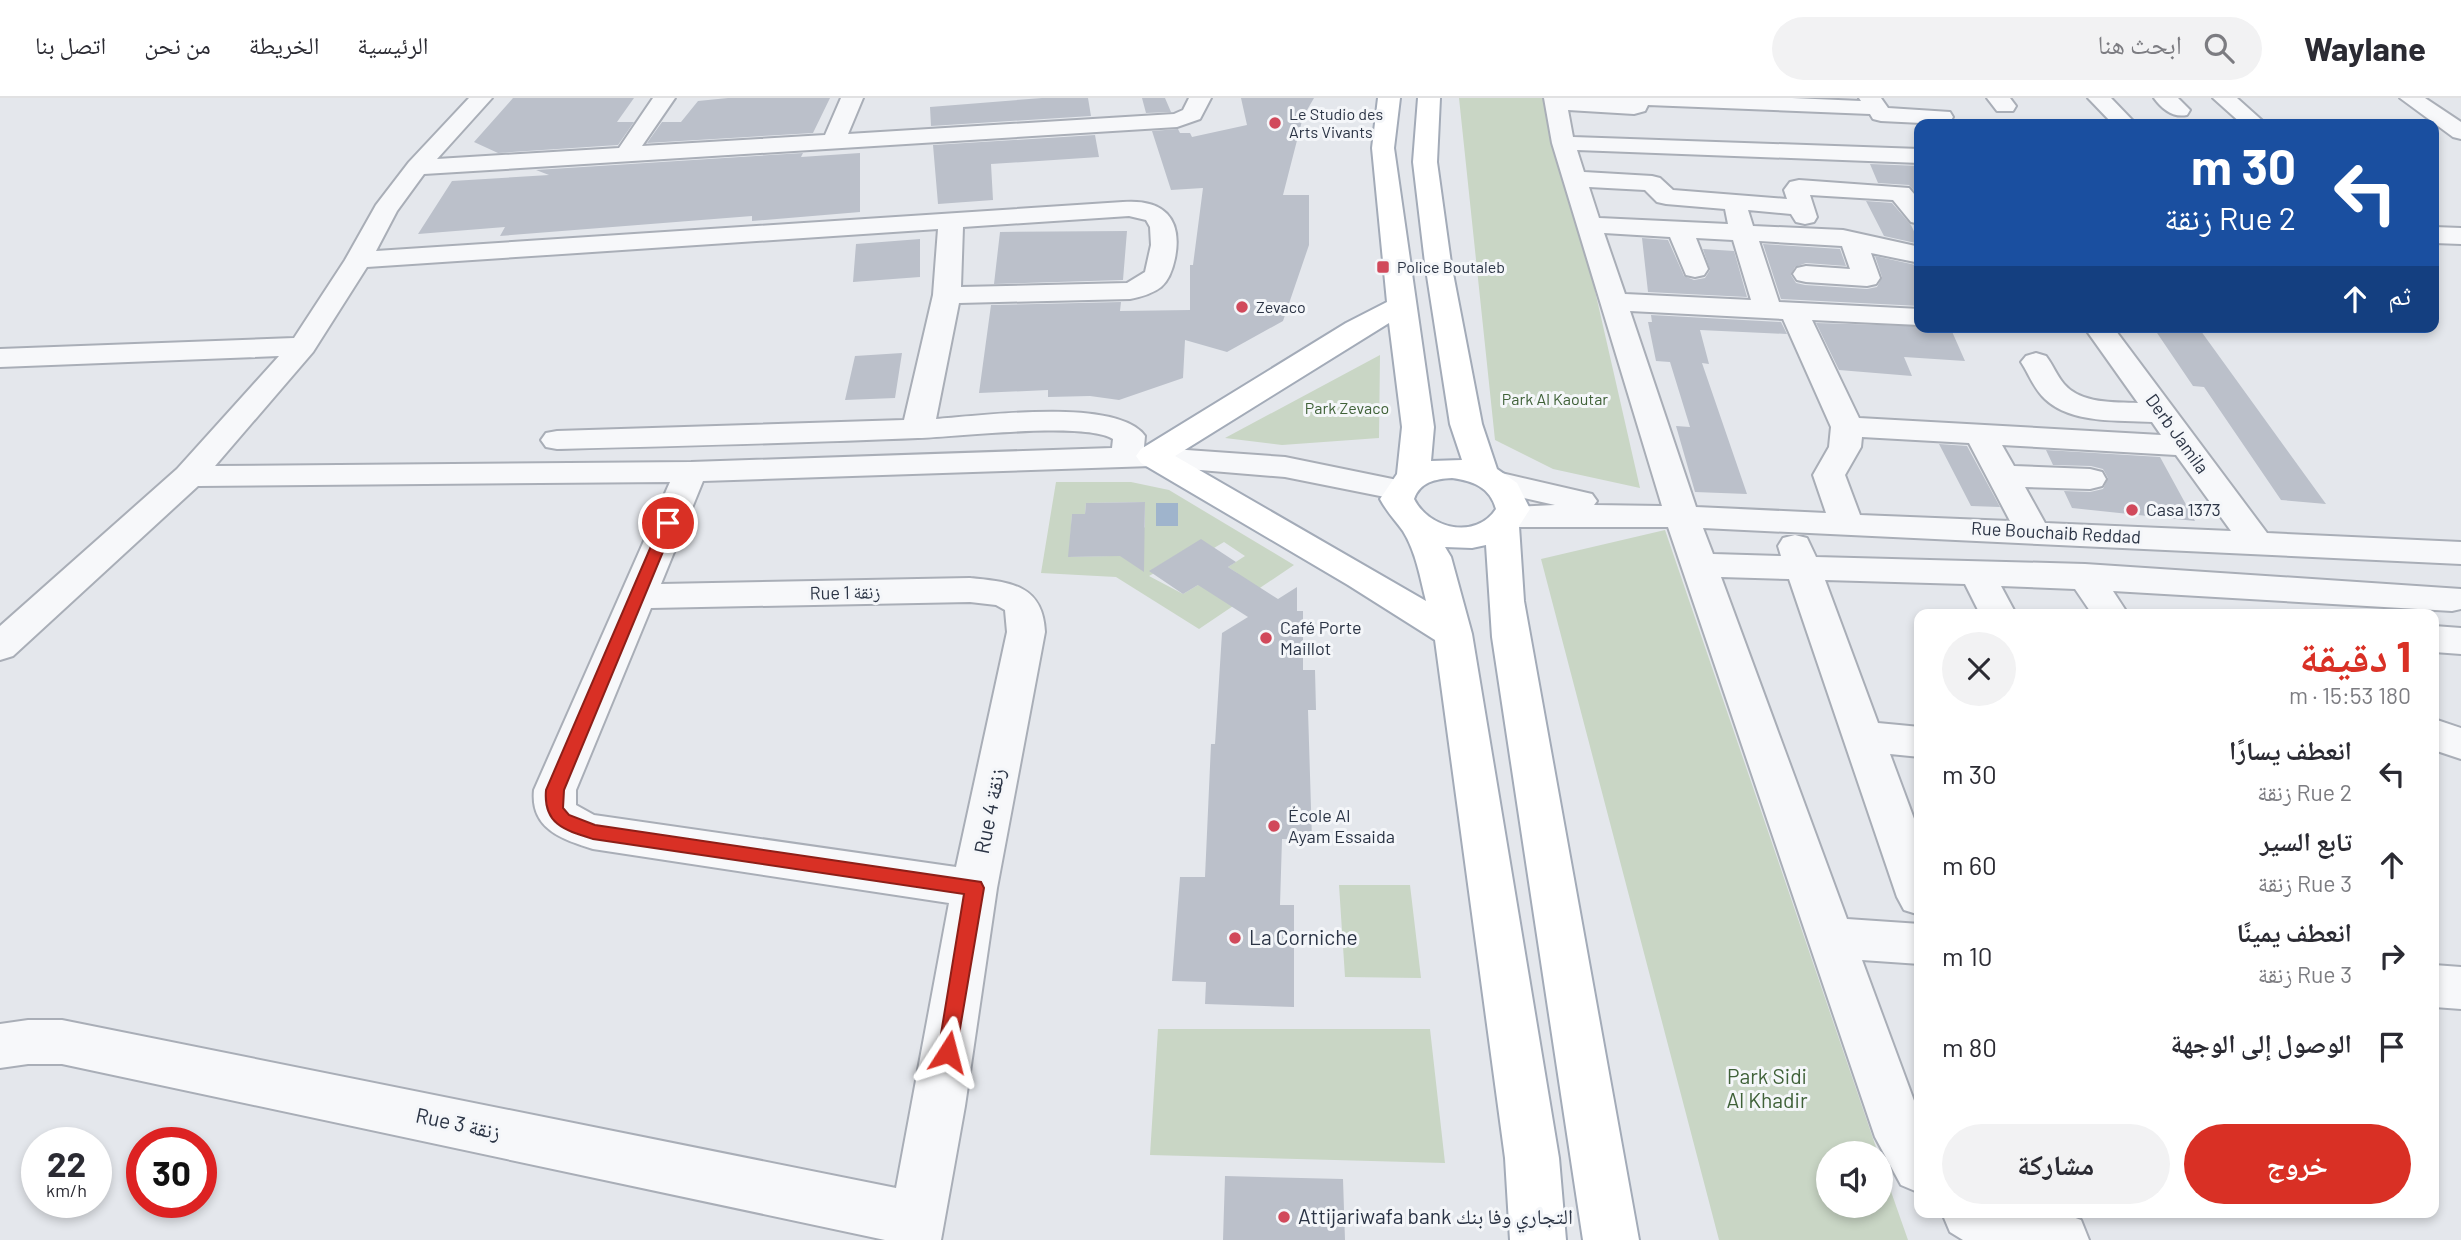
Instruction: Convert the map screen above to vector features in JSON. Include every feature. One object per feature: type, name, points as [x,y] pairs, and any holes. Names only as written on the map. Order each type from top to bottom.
[{"type":"main road","points":[[1389,98],[1383,148],[1418,427],[1410,497],[1433,557],[1453,634],[1532,1158],[1538,1240]]},
{"type":"main road","points":[[1429,98],[1425,162],[1438,262],[1466,424],[1490,478],[1511,499],[1513,509],[1506,522],[1506,601],[1611,1240]]},
{"type":"main road","points":[[1140,456],[1356,329],[1401,306]]},
{"type":"main road","points":[[1140,456],[1361,577],[1453,634]]},
{"type":"main road","points":[[1410,497],[1430,470],[1452,468],[1490,478]]},
{"type":"main road","points":[[1410,497],[1433,533],[1462,537],[1489,533],[1506,522]]},
{"type":"street","points":[[0,647],[189,476],[303,346],[358,260],[385,210],[417,167],[481,98]]},
{"type":"street","points":[[626,152],[664,98]]},
{"type":"street","points":[[834,142],[852,98]]},
{"type":"street","points":[[417,167],[1177,120],[1192,114],[1200,98]]},
{"type":"street","points":[[1914,1158],[1900,1137],[1833,939],[1699,565],[1666,516],[1613,302],[1563,142],[1555,101],[1634,107],[1637,106],[1636,98],[1827,109],[1873,103],[1882,114],[1927,119]]},
{"type":"street","points":[[1928,98],[1944,119]]},
{"type":"street","points":[[2099,98],[2120,119]]},
{"type":"street","points":[[2224,98],[2249,119]]},
{"type":"street","points":[[2411,98],[2461,132]]},
{"type":"street","points":[[1686,100],[1698,126],[1745,130],[1755,150]]},
{"type":"street","points":[[1648,124],[1685,126]]},
{"type":"street","points":[[1794,311],[1807,257],[1808,198],[1800,151],[1792,132],[1893,135]]},
{"type":"street","points":[[1563,142],[1914,156]]},
{"type":"street","points":[[1575,179],[1652,183],[1663,196],[1734,202],[1898,192],[1914,207]]},
{"type":"street","points":[[1734,202],[1742,233],[1794,311],[1847,427],[1845,447],[1829,475],[1846,523]]},
{"type":"street","points":[[358,260],[1112,210],[1143,210],[1158,216],[1163,226],[1162,257],[1154,278],[1146,286],[1130,291],[947,295]]},
{"type":"street","points":[[1590,225],[1742,233],[1867,278],[1862,214]]},
{"type":"street","points":[[918,429],[947,295],[951,222]]},
{"type":"street","points":[[1681,231],[1695,269]]},
{"type":"street","points":[[2439,235],[2461,236]]},
{"type":"street","points":[[1807,257],[1865,243],[1914,254]]},
{"type":"street","points":[[1613,302],[1914,317]]},
{"type":"street","name":"Derb Jamila","points":[[2102,333],[2256,542]]},
{"type":"street","points":[[0,358],[303,346]]},
{"type":"street","points":[[2036,362],[2053,390],[2071,401],[2095,408],[2162,413]]},
{"type":"street","points":[[557,440],[918,429],[1072,421],[1094,422],[1117,428],[1129,436],[1140,456]]},
{"type":"street","points":[[1847,427],[2185,446]]},
{"type":"street","points":[[1980,434],[2005,476],[2032,531]]},
{"type":"street","points":[[189,476],[691,472],[1140,456],[1285,467],[1410,497]]},
{"type":"street","points":[[691,472],[636,596],[553,799],[553,806],[563,820],[593,832],[974,888]]},
{"type":"street","points":[[2005,476],[2090,479]]},
{"type":"street","name":"Rue Bouchaib Reddad","points":[[1490,478],[1666,516]]},
{"type":"street","name":"Rue Bouchaib Reddad","points":[[1506,522],[1666,516],[2461,553]]},
{"type":"street","points":[[1783,521],[1804,567],[1914,880]]},
{"type":"street","points":[[2203,539],[2252,609]]},
{"type":"street","points":[[2408,549],[2457,604]]},
{"type":"street","points":[[1699,565],[1976,572],[2234,583],[2457,604]]},
{"type":"street","points":[[1976,572],[1995,609]]},
{"type":"street","points":[[2085,576],[2107,609]]},
{"type":"street","name":"Rue 1 زنقة","points":[[636,596],[993,592],[1018,600],[1025,608],[1026,632]]},
{"type":"street","name":"Rue 4 زنقة","points":[[914,1230],[939,1106],[974,888],[1026,632]]},
{"type":"street","points":[[2439,639],[2461,641]]},
{"type":"street","points":[[2439,736],[2461,744]]},
{"type":"street","points":[[1864,737],[1914,741]]},
{"type":"street","points":[[1833,939],[1914,944]]},
{"type":"street","points":[[2439,986],[2461,988]]},
{"type":"street","name":"Rue 3 زنقة","points":[[0,1046],[27,1042],[62,1042],[914,1230]]},
{"type":"street","points":[[1977,1218],[2020,1236],[2061,1240]]},
{"type":"green space","name":"Park Al Kaoutar","points":[[1459,98],[1551,98],[1640,488],[1553,469],[1495,440]]},
{"type":"green space","name":"Park Zevaco","points":[[1380,355],[1379,438],[1282,445],[1225,438]]},
{"type":"green space","points":[[1056,482],[1131,482],[1169,490],[1294,565],[1199,629],[1116,577],[1041,573]],"holes":[[[1145,502],[1145,527],[1111,556],[1069,557],[1072,514],[1085,514],[1086,503]],[[1201,540],[1214,548],[1224,542],[1245,556],[1228,567],[1237,573],[1198,585],[1183,594],[1149,576],[1156,572],[1153,569]]]},
{"type":"green space","name":"Park Sidi Al Khadir","points":[[1665,530],[1874,1141],[1816,1141],[1816,1218],[1893,1218],[1893,1197],[1908,1240],[1719,1240],[1541,559]]},
{"type":"green space","points":[[1339,885],[1410,885],[1421,978],[1345,977]]},
{"type":"green space","points":[[1158,1029],[1430,1029],[1445,1163],[1150,1155]]},
{"type":"water","points":[[1156,503],[1178,503],[1178,526],[1156,526]]},
{"type":"building","points":[[513,98],[634,98],[617,122],[634,122],[618,145],[498,153],[474,142]]},
{"type":"building","points":[[728,98],[830,98],[813,133],[647,143],[662,122],[681,122],[698,101]]},
{"type":"building","points":[[1042,98],[1088,98],[1091,116],[931,126],[930,107]]},
{"type":"building","points":[[1142,98],[1165,98],[1171,112],[1146,113]]},
{"type":"building","points":[[1241,98],[1314,98],[1303,117],[1283,195],[1309,195],[1309,245],[1283,321],[1227,352],[1185,340],[1183,378],[1119,400],[1090,396],[1048,397],[1048,390],[979,393],[991,305],[1121,302],[1120,311],[1190,310],[1190,265],[1193,265],[1203,188],[1171,190],[1152,131],[1178,129],[1180,133],[1190,133],[1192,137],[1247,125]]},
{"type":"building","points":[[1095,135],[1099,157],[991,164],[993,200],[938,204],[933,145]]},
{"type":"building","points":[[803,153],[801,157],[860,153],[860,212],[752,221],[752,216],[500,236],[505,227],[418,234],[452,181],[549,175],[536,170]]},
{"type":"building","points":[[1870,164],[1914,166],[1914,190],[1909,185],[1878,183]]},
{"type":"building","points":[[1866,201],[1892,203],[1911,225],[1914,243],[1884,236]]},
{"type":"building","points":[[1127,231],[1123,280],[994,284],[1000,232]]},
{"type":"building","points":[[1642,238],[1668,240],[1684,276],[1694,280],[1705,278],[1710,270],[1703,249],[1734,251],[1747,297],[1648,292]]},
{"type":"building","points":[[920,239],[920,277],[853,282],[856,244]]},
{"type":"building","points":[[1763,244],[1840,249],[1846,266],[1806,263],[1795,267],[1791,275],[1796,283],[1805,285],[1867,289],[1877,287],[1882,277],[1875,256],[1914,265],[1914,306],[1781,299]]},
{"type":"building","points":[[1651,315],[1781,322],[1787,334],[1700,330],[1709,364],[1702,363],[1747,494],[1695,492],[1676,426],[1690,427],[1670,362],[1656,361],[1648,322],[1652,322]]},
{"type":"building","points":[[1816,323],[1914,326],[1914,333],[1953,333],[1965,361],[1904,357],[1912,376],[1839,370]]},
{"type":"building","points":[[2157,333],[2202,333],[2326,504],[2281,500],[2204,387],[2193,386]]},
{"type":"building","points":[[902,353],[895,398],[845,400],[855,356]]},
{"type":"building","points":[[1939,444],[1967,446],[2000,507],[1971,506]]},
{"type":"building","points":[[2046,450],[2160,457],[2195,521],[2072,508],[2064,491],[2090,492],[2103,489],[2108,478],[2103,469],[2091,466],[2053,465]]},
{"type":"building","points":[[1145,502],[1144,572],[1120,556],[1068,557],[1072,514],[1085,514],[1086,503]]},
{"type":"building","points":[[1201,539],[1236,562],[1228,567],[1278,599],[1297,587],[1297,611],[1303,611],[1303,670],[1315,670],[1316,710],[1308,710],[1312,840],[1282,839],[1280,905],[1294,905],[1294,1007],[1205,1004],[1206,982],[1172,981],[1180,877],[1205,877],[1211,744],[1215,744],[1222,633],[1248,617],[1198,585],[1183,594],[1149,571]]},
{"type":"building","points":[[1225,1176],[1343,1179],[1345,1240],[1223,1240]]},
{"type":"place","name":"Le Studio des Arts Vivants","points":[[1275,123]]},
{"type":"place","name":"Police Boutaleb","points":[[1383,267]]},
{"type":"place","name":"Zevaco","points":[[1242,307]]},
{"type":"place","name":"Casa 1373","points":[[2132,510]]},
{"type":"place","name":"Café Porte Maillot","points":[[1266,638]]},
{"type":"place","name":"École Al Ayam Essaida","points":[[1274,826]]},
{"type":"place","name":"La Corniche","points":[[1235,938]]},
{"type":"place","name":"Attijariwafa bank التجاري وفا بنك","points":[[1284,1217]]},
{"type":"route","points":[[668,523],[555,790],[553,806],[556,812],[563,820],[593,832],[974,888],[948,1052]]}]
